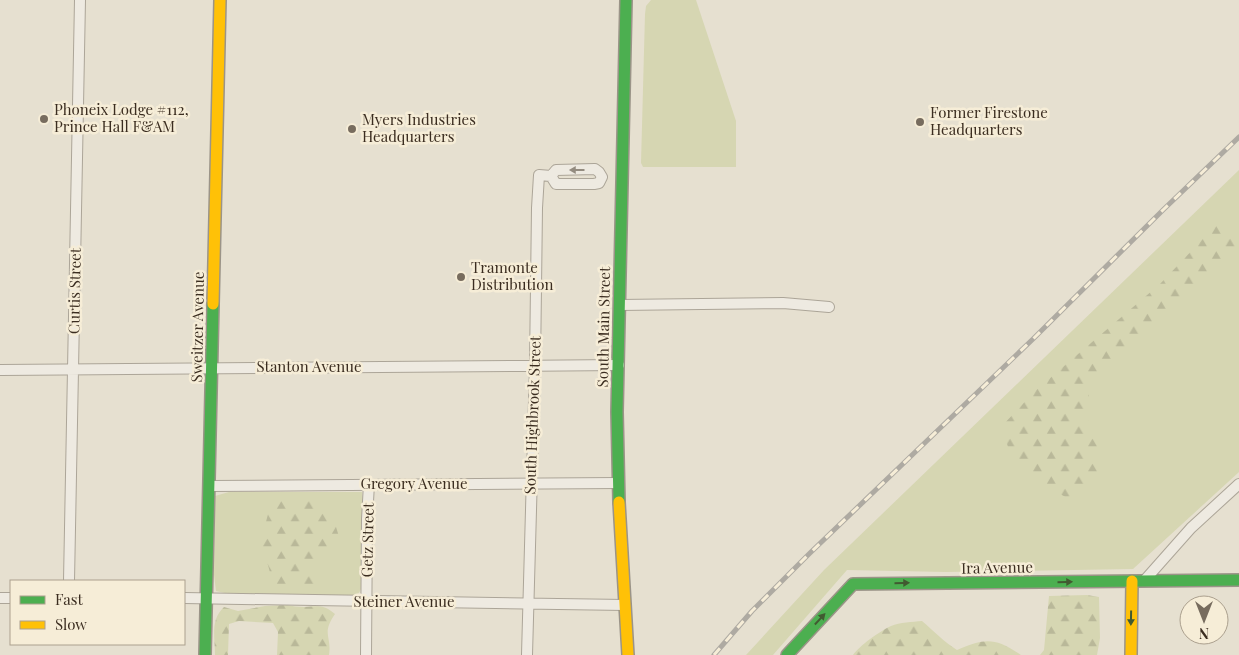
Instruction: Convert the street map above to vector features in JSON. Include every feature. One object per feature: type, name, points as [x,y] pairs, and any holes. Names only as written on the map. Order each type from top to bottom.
[{"type":"main road","name":"Sweitzer Avenue","points":[[205,655],[220,0]]},
{"type":"main road","name":"South Main Street","points":[[626,0],[617,412],[618,483],[628,655]]},
{"type":"main road","name":"Ira Avenue","points":[[786,655],[853,584],[1239,580]]},
{"type":"main road","points":[[1130,655],[1132,581]]},
{"type":"street","name":"Curtis Street","points":[[69,580],[80,0]]},
{"type":"street","name":"South Highbrook Street","points":[[526,655],[539,175],[551,176],[556,170],[595,169],[600,172],[602,178],[622,178]]},
{"type":"street","points":[[619,305],[783,303],[828,307]]},
{"type":"street","name":"Stanton Avenue","points":[[0,370],[619,365]]},
{"type":"street","name":"Gregory Avenue","points":[[210,486],[618,483]]},
{"type":"street","name":"Getz Street","points":[[366,655],[369,484]]},
{"type":"street","points":[[1144,581],[1191,528],[1239,484]]},
{"type":"street","name":"Steiner Avenue","points":[[185,598],[625,605]]},
{"type":"green space","points":[[651,0],[696,0],[736,121],[736,167],[643,167],[641,163],[645,14],[646,6]]},
{"type":"green space","points":[[1239,170],[1239,472],[1133,569],[946,572],[847,570],[773,655],[746,655],[824,570]]},
{"type":"green space","points":[[1219,222],[1236,223],[1239,226],[1239,252],[1183,300],[1155,329],[1089,388],[1088,424],[1102,455],[1095,484],[1069,499],[1037,481],[1012,458],[1001,427],[1036,390],[1160,284]]},
{"type":"green space","points":[[229,492],[362,492],[364,572],[359,592],[355,596],[229,594],[216,591],[214,575],[215,496]]},
{"type":"green space","points":[[308,498],[333,517],[340,540],[337,548],[314,548],[315,578],[313,590],[273,584],[268,565],[259,548],[271,503]]},
{"type":"green space","points":[[1087,595],[1099,597],[1100,638],[1097,655],[1040,655],[1044,650],[1049,596]]},
{"type":"green space","points":[[287,605],[302,607],[320,606],[335,614],[328,631],[329,655],[277,655],[278,632],[273,623],[239,621],[229,624],[228,655],[215,655],[215,623],[224,607],[238,611],[265,606]]},
{"type":"green space","points":[[922,621],[957,650],[975,643],[990,641],[1004,645],[1021,655],[853,655],[870,639],[891,626]]},
{"type":"railway","points":[[714,655],[752,611],[810,553],[1033,339],[1239,137]]},
{"type":"traffic: fast","points":[[619,502],[617,412],[626,0]]},
{"type":"traffic: fast","points":[[205,655],[213,304]]},
{"type":"traffic: fast","points":[[787,655],[853,584],[1239,580]]},
{"type":"traffic: slow","points":[[213,304],[220,0]]},
{"type":"traffic: slow","points":[[619,502],[628,655]]},
{"type":"traffic: slow","points":[[1131,655],[1132,581]]},
{"type":"place","name":"Phoneix Lodge #112, Prince Hall F&AM","points":[[44,119]]},
{"type":"place","name":"Former Firestone Headquarters","points":[[920,122]]},
{"type":"place","name":"Myers Industries Headquarters","points":[[352,129]]},
{"type":"place","name":"Tramonte Distribution","points":[[461,277]]}]
